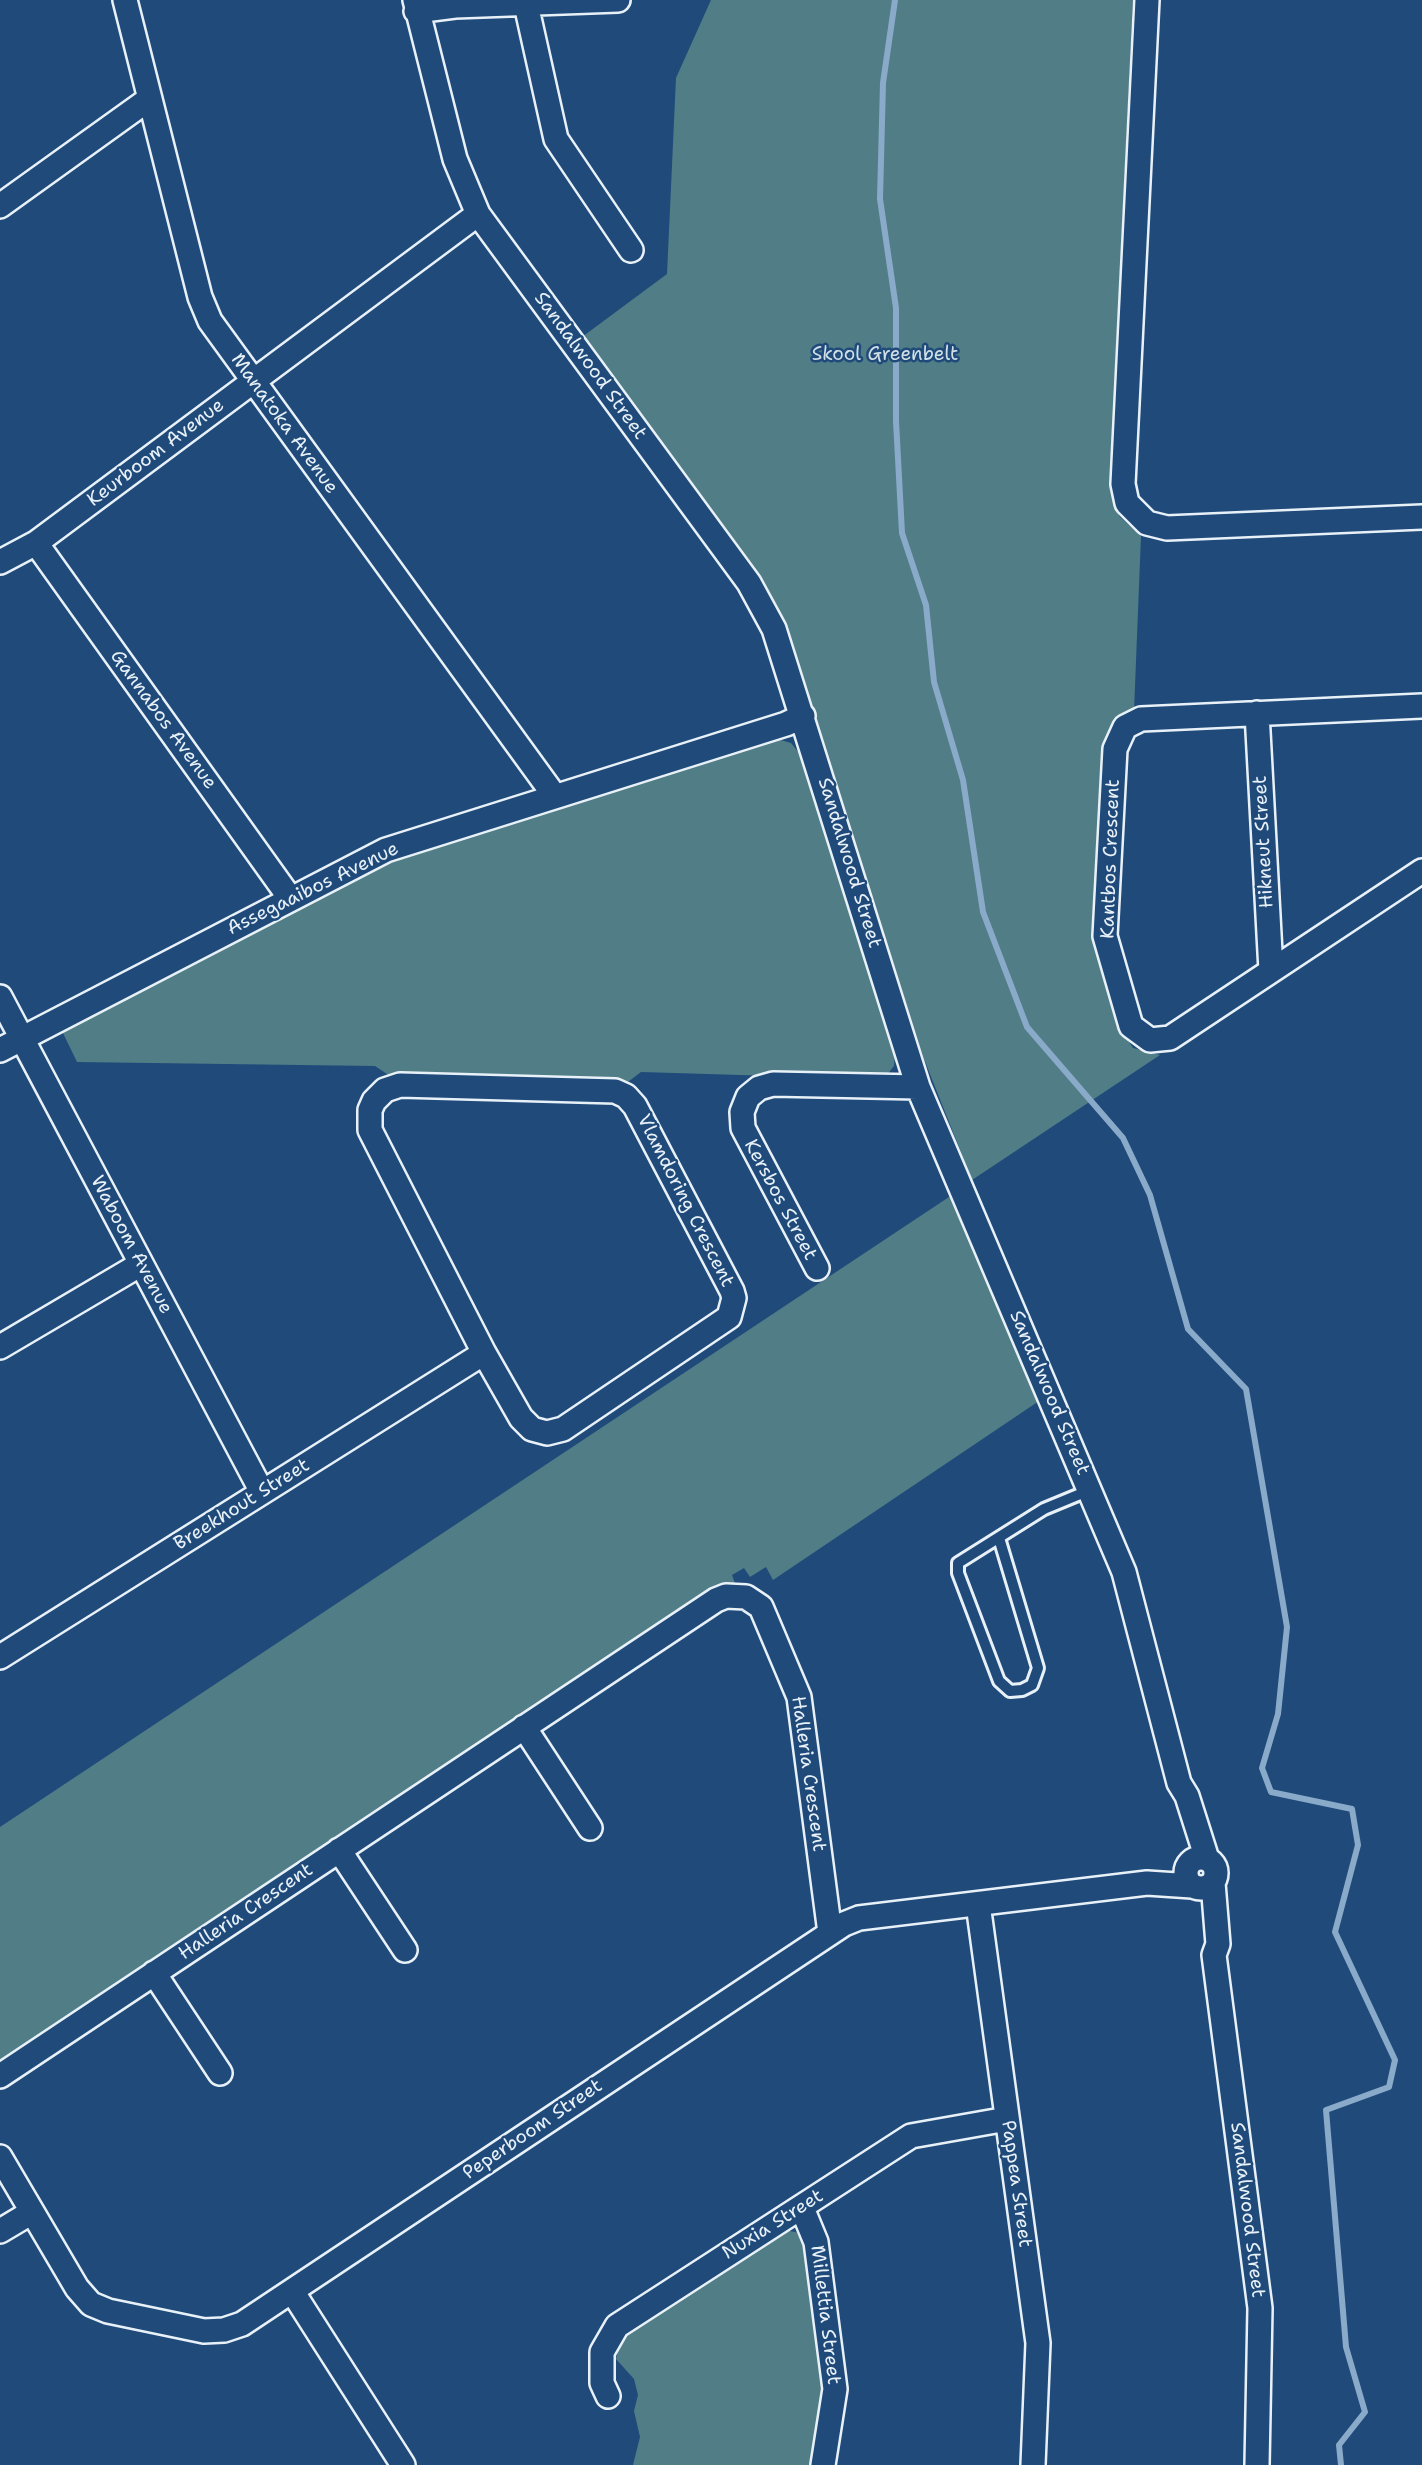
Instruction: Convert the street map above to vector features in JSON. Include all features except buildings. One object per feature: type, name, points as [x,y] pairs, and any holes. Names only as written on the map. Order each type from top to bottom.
[{"type":"street","name":"Manatoka Avenue","points":[[125,0],[200,297],[210,321],[554,795]]},
{"type":"street","points":[[416,5],[618,0]]},
{"type":"street","points":[[1147,0],[1123,484],[1127,503],[1147,523],[1167,527],[1422,517]]},
{"type":"street","points":[[526,3],[556,139],[631,250]]},
{"type":"street","name":"Sandalwood Street","points":[[416,5],[456,159],[478,214],[749,583],[774,629],[918,1087],[1124,1572],[1179,1783],[1187,1796],[1198,1873],[1218,1944],[1214,1955],[1260,2308],[1257,2465]]},
{"type":"street","points":[[0,206],[149,99]]},
{"type":"street","name":"Keurboom Avenue","points":[[0,562],[36,543],[478,214]]},
{"type":"street","name":"Gannabos Avenue","points":[[36,543],[290,898]]},
{"type":"street","name":"Kantbos Crescent","points":[[1422,706],[1141,719],[1120,734],[1115,749],[1105,936],[1131,1026],[1150,1040],[1170,1038],[1422,871]]},
{"type":"street","name":"Hikneut Street","points":[[1257,713],[1271,971]]},
{"type":"street","name":"Assegaaibos Avenue","points":[[0,1050],[386,850],[786,724],[803,716]]},
{"type":"street","name":"Waboom Avenue","points":[[0,997],[262,1492]]},
{"type":"street","name":"Kersbos Street","points":[[817,1268],[743,1128],[742,1112],[748,1097],[759,1088],[773,1084],[918,1087]]},
{"type":"street","name":"Vlamdoring Crescent","points":[[401,1085],[621,1093],[635,1106],[732,1291],[734,1298],[729,1317],[555,1432],[532,1429],[521,1419],[484,1353],[370,1130],[370,1110],[374,1101],[385,1090],[401,1085]]},
{"type":"street","points":[[0,1347],[141,1264]]},
{"type":"street","name":"Breekhout Street","points":[[0,1657],[484,1353]]},
{"type":"street","name":"Halleria Crescent","points":[[0,2076],[716,1600],[736,1596],[754,1601],[766,1615],[799,1697],[830,1933]]},
{"type":"street","points":[[524,1727],[590,1828]]},
{"type":"street","points":[[339,1850],[405,1950]]},
{"type":"street","name":"Peperboom Street","points":[[0,2157],[83,2297],[108,2311],[204,2331],[224,2330],[242,2324],[830,1933],[859,1919],[1146,1883],[1198,1873]]},
{"type":"street","name":"Pappea Street","points":[[978,1904],[1038,2343],[1033,2465]]},
{"type":"street","points":[[154,1973],[220,2073]]},
{"type":"street","name":"Nuxia Street","points":[[608,2396],[601,2376],[602,2351],[617,2326],[776,2221],[802,2208],[918,2133],[1007,2119]]},
{"type":"street","name":"Millettia Street","points":[[802,2208],[816,2242],[835,2389],[823,2465]]},
{"type":"street","points":[[0,2231],[32,2212]]},
{"type":"street","points":[[292,2291],[403,2465]]},
{"type":"lane","points":[[999,1538],[1038,1668],[1032,1685],[1022,1690],[1010,1691],[999,1681],[958,1573],[958,1563],[1044,1509],[1090,1490]]},
{"type":"green space","name":"Skool Greenbelt","points":[[711,0],[1133,0],[1110,484],[1114,507],[1120,517],[1141,536],[1134,711],[1119,721],[1101,957],[1118,1025],[1133,1048],[1160,1055],[972,1180],[924,1059],[782,617],[751,564],[582,337],[667,274],[676,78]]},
{"type":"green space","points":[[777,739],[791,743],[804,759],[895,1054],[894,1066],[886,1076],[873,1079],[641,1072],[624,1085],[393,1078],[375,1066],[77,1062],[62,1031],[381,863]]},
{"type":"green space","points":[[952,1195],[1039,1401],[773,1580],[766,1567],[750,1577],[744,1568],[732,1575],[736,1586],[0,2063],[0,1827]]},
{"type":"green space","points":[[782,2230],[796,2232],[806,2243],[825,2392],[813,2465],[633,2465],[640,2437],[634,2411],[638,2395],[634,2379],[616,2359],[620,2336]]},
{"type":"waterway","points":[[895,0],[883,83],[880,199],[896,308],[896,421],[902,533],[926,605],[934,682],[963,780],[983,912],[1027,1027],[1123,1138],[1150,1195],[1188,1329],[1246,1389],[1287,1627],[1278,1714],[1262,1768],[1271,1792],[1352,1809],[1358,1845],[1335,1932],[1395,2060],[1389,2087],[1326,2110],[1346,2347],[1365,2412],[1339,2445],[1341,2465]]}]
